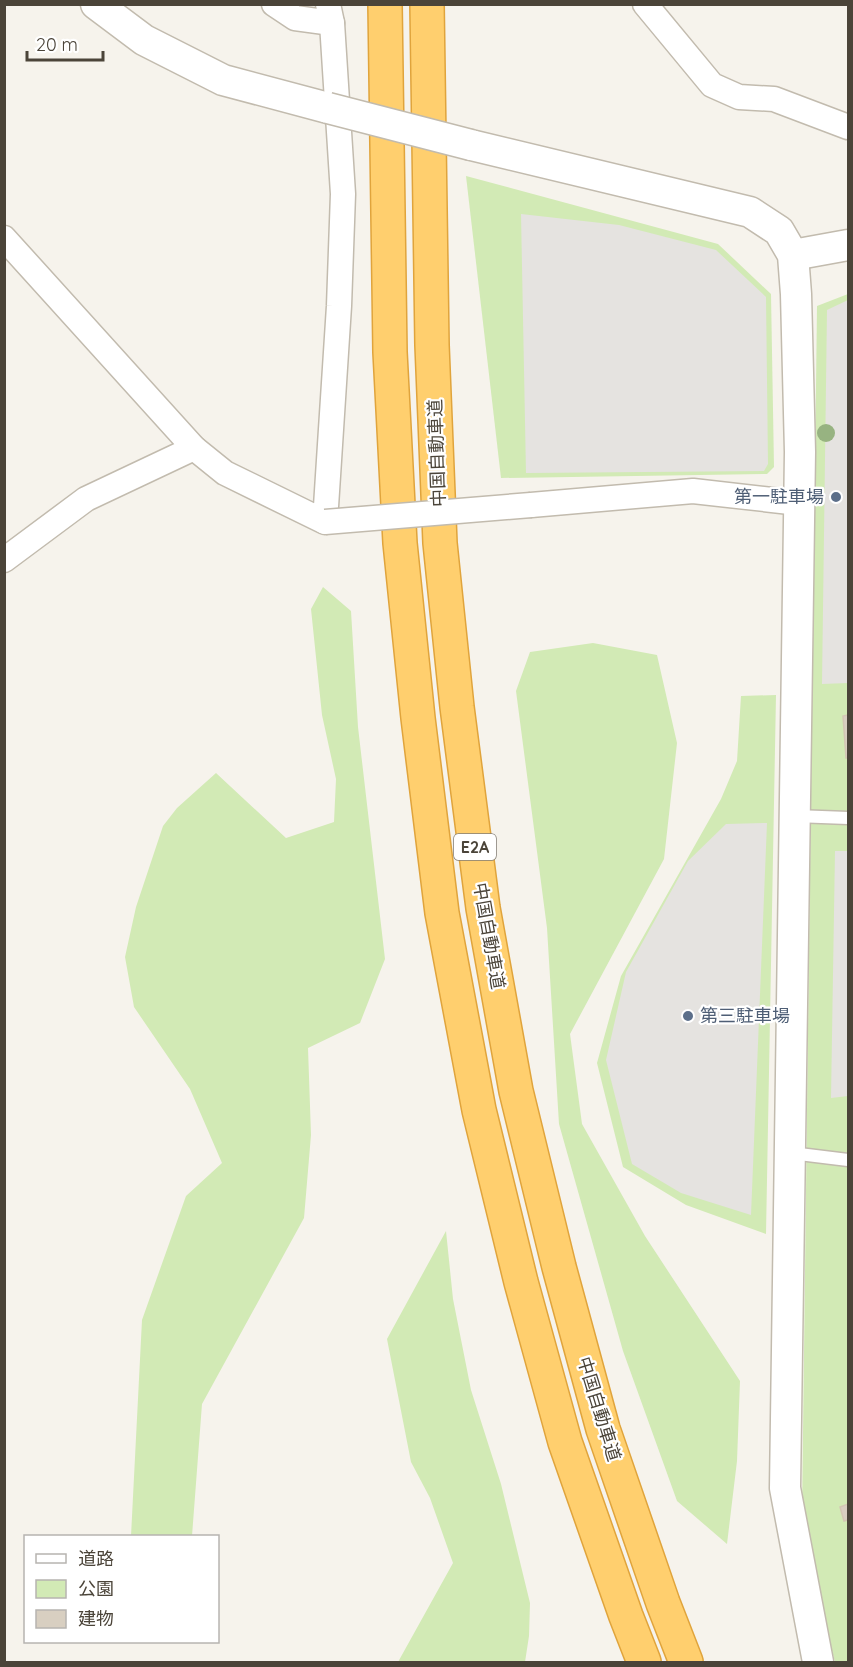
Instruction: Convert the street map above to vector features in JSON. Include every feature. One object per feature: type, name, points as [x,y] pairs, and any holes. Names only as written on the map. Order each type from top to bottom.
[{"type":"highway","name":"E2A","points":[[385,4],[390,352],[400,543],[418,718],[442,913],[479,1110],[521,1282],[565,1442],[644,1662]]},
{"type":"highway","name":"中国自動車道","points":[[427,4],[432,345],[440,543],[457,706],[483,908],[516,1091],[559,1267],[603,1429],[663,1603],[686,1662]]},
{"type":"highway","points":[[603,1429],[710,1662]]},
{"type":"street","points":[[96,4],[144,40],[223,81],[471,146],[750,212],[779,231],[793,255],[797,328],[799,503],[785,1488],[818,1662]]},
{"type":"street","points":[[274,4],[295,18],[330,14],[343,194],[339,306],[325,522]]},
{"type":"street","points":[[645,4],[712,85],[739,97],[774,99],[849,127]]},
{"type":"street","points":[[4,238],[194,448],[225,473],[325,522],[693,491],[799,503]]},
{"type":"street","points":[[793,255],[849,245]]},
{"type":"street","points":[[4,560],[86,499],[194,448]]},
{"type":"lane","points":[[795,816],[849,818]]},
{"type":"lane","points":[[790,1152],[849,1160]]},
{"type":"green space","points":[[466,176],[718,244],[771,294],[774,467],[767,474],[501,478]]},
{"type":"green space","points":[[848,294],[848,1662],[835,1662],[818,1598],[802,1514],[817,306]]},
{"type":"green space","points":[[323,587],[351,611],[358,727],[385,959],[360,1023],[308,1048],[311,1135],[304,1218],[202,1404],[192,1535],[131,1535],[142,1320],[186,1196],[222,1163],[190,1089],[134,1007],[125,957],[136,907],[163,826],[177,808],[216,773],[286,838],[334,822],[336,779],[322,715],[311,609]]},
{"type":"green space","points":[[593,643],[657,655],[677,743],[664,859],[570,1034],[582,1124],[645,1236],[740,1381],[737,1461],[727,1544],[677,1501],[623,1351],[559,1124],[547,928],[516,691],[530,652]]},
{"type":"green space","name":"第三駐車場","points":[[776,695],[766,1234],[686,1205],[623,1167],[597,1063],[621,976],[721,799],[737,761],[741,696]]},
{"type":"green space","points":[[446,1231],[453,1299],[471,1390],[501,1484],[530,1603],[525,1662],[398,1662],[453,1563],[430,1498],[411,1462],[387,1339]]},
{"type":"shaded area","points":[[521,214],[619,225],[716,250],[766,297],[768,464],[764,471],[526,473]]},
{"type":"shaded area","name":"第一駐車場","points":[[848,300],[848,683],[822,684],[827,310]]},
{"type":"shaded area","name":"第三駐車場","points":[[767,823],[751,1215],[681,1193],[632,1164],[606,1060],[626,972],[688,861],[726,824]]},
{"type":"shaded area","points":[[835,851],[848,851],[848,1096],[831,1098]]},
{"type":"building","points":[[848,715],[848,758],[846,758],[843,716]]},
{"type":"building","points":[[848,1504],[848,1520],[844,1521],[840,1507]]},
{"type":"place","name":"第一駐車場","points":[[836,497]]},
{"type":"place","name":"第三駐車場","points":[[688,1016]]}]
